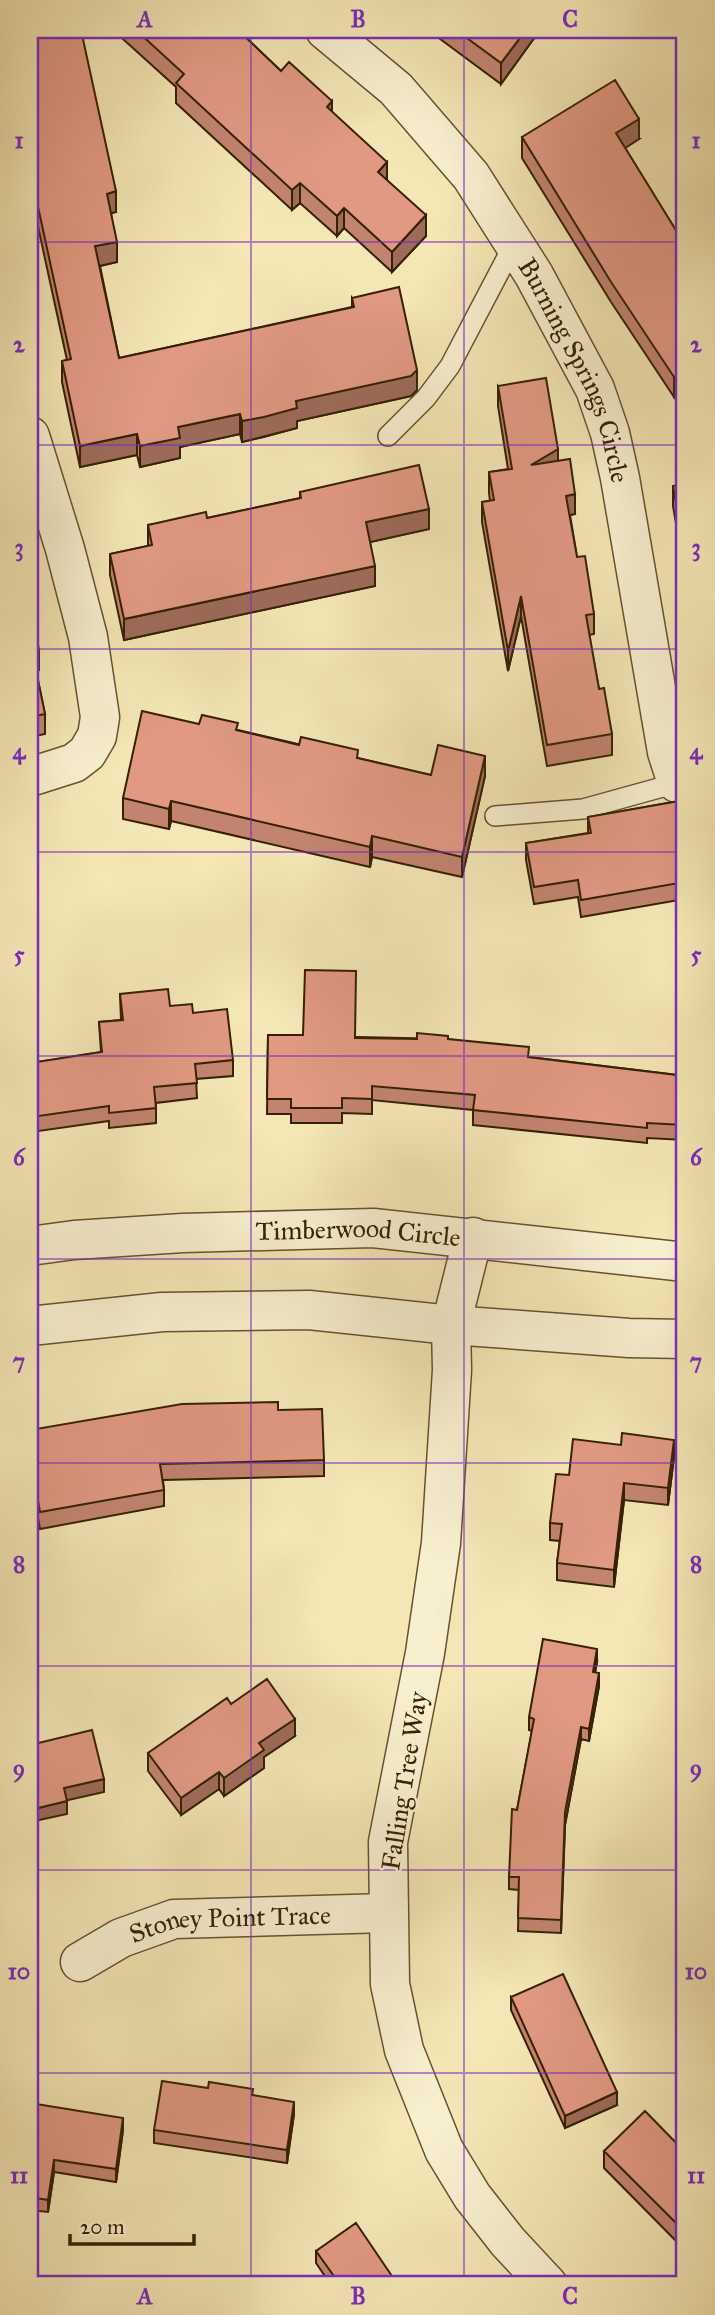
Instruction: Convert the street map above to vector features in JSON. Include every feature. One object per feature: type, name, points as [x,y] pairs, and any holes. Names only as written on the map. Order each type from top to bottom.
[{"type":"street","name":"Burning Springs Circle","points":[[325,30],[396,89],[471,176],[571,341],[595,389],[610,433],[667,752],[677,783]]},
{"type":"street","points":[[30,436],[65,549],[88,637],[100,717],[97,736],[87,753],[74,763],[30,777]]},
{"type":"street","name":"Timberwood Circle","points":[[30,1246],[74,1240],[169,1234],[373,1228],[685,1262]]},
{"type":"street","name":"Falling Tree Way","points":[[473,1237],[451,1325],[452,1370],[441,1544],[425,1654],[388,1842],[390,1984],[404,2050],[444,2150],[472,2196],[508,2242],[548,2285]]},
{"type":"street","points":[[30,1326],[162,1312],[309,1310],[451,1325],[629,1338],[685,1339]]},
{"type":"street","name":"Stoney Point Trace","points":[[80,1962],[121,1938],[174,1919],[387,1913]]},
{"type":"lane","points":[[388,436],[426,398],[450,366],[514,244]]},
{"type":"lane","points":[[495,816],[583,809],[677,783]]},
{"type":"building","points":[[30,30],[81,30],[116,191],[107,194],[117,242],[95,246],[119,358],[354,307],[352,298],[399,287],[417,370],[411,376],[296,401],[297,408],[264,417],[242,421],[240,414],[178,427],[180,438],[140,446],[137,434],[80,446],[62,361],[71,359],[30,179]]},
{"type":"building","points":[[136,30],[238,30],[281,71],[289,62],[332,101],[327,107],[387,162],[378,172],[426,215],[392,252],[344,208],[337,216],[300,183],[292,190],[176,83],[184,74]]},
{"type":"building","points":[[456,30],[526,30],[501,63]]},
{"type":"building","points":[[615,80],[639,119],[616,133],[685,245],[685,370],[674,377],[611,282],[522,137]]},
{"type":"building","points":[[546,378],[558,449],[531,465],[570,459],[575,494],[566,496],[577,557],[585,556],[594,614],[586,615],[599,689],[604,688],[612,734],[547,745],[521,596],[508,651],[482,502],[494,500],[489,472],[512,469],[498,386]]},
{"type":"building","points":[[419,465],[429,509],[366,522],[375,566],[124,619],[110,554],[152,545],[148,525],[206,512],[207,518],[301,498],[300,492]]},
{"type":"building","points":[[685,484],[685,543],[683,543],[673,486]]},
{"type":"building","points":[[30,603],[39,650],[32,651],[45,714],[30,717]]},
{"type":"building","points":[[142,711],[199,724],[202,715],[238,723],[236,730],[299,745],[301,737],[358,750],[357,758],[431,775],[438,745],[485,756],[462,857],[372,836],[370,847],[171,801],[169,809],[123,798]]},
{"type":"building","points":[[685,800],[685,882],[581,900],[578,880],[534,887],[526,843],[591,833],[588,817]]},
{"type":"building","points":[[305,970],[356,971],[355,1038],[417,1039],[417,1033],[448,1036],[448,1039],[529,1047],[528,1057],[685,1076],[685,1125],[647,1123],[647,1128],[473,1110],[475,1095],[372,1086],[372,1099],[342,1098],[342,1108],[291,1108],[291,1099],[267,1099],[268,1035],[303,1035]]},
{"type":"building","points":[[168,989],[170,1006],[192,1004],[193,1013],[227,1009],[233,1060],[195,1064],[197,1083],[154,1087],[156,1108],[109,1113],[109,1106],[38,1116],[30,1120],[30,1063],[102,1052],[99,1022],[123,1020],[120,994]]},
{"type":"building","points":[[278,1402],[278,1410],[322,1409],[324,1460],[160,1464],[164,1490],[40,1512],[37,1495],[30,1497],[30,1430],[182,1404]]},
{"type":"building","points":[[622,1433],[674,1440],[668,1488],[624,1483],[614,1570],[557,1563],[562,1524],[550,1523],[556,1474],[569,1475],[573,1439],[621,1445]]},
{"type":"building","points":[[543,1639],[597,1649],[593,1672],[599,1673],[589,1729],[581,1727],[565,1812],[561,1920],[518,1918],[519,1877],[509,1877],[512,1809],[517,1810],[534,1719],[529,1717]]},
{"type":"building","points":[[267,1679],[295,1719],[259,1743],[264,1750],[224,1778],[219,1772],[181,1798],[148,1753],[227,1698],[231,1704]]},
{"type":"building","points":[[92,1730],[104,1779],[64,1788],[67,1801],[30,1810],[30,1745]]},
{"type":"building","points":[[563,1974],[617,2092],[565,2116],[511,1997]]},
{"type":"building","points":[[162,2081],[208,2088],[209,2082],[253,2089],[252,2095],[294,2102],[287,2150],[154,2130]]},
{"type":"building","points":[[30,2103],[123,2118],[116,2169],[54,2160],[48,2200],[30,2197]]},
{"type":"building","points":[[645,2111],[685,2152],[684,2231],[604,2151]]},
{"type":"building","points":[[356,2223],[398,2285],[334,2285],[332,2282],[336,2279],[316,2251]]}]
